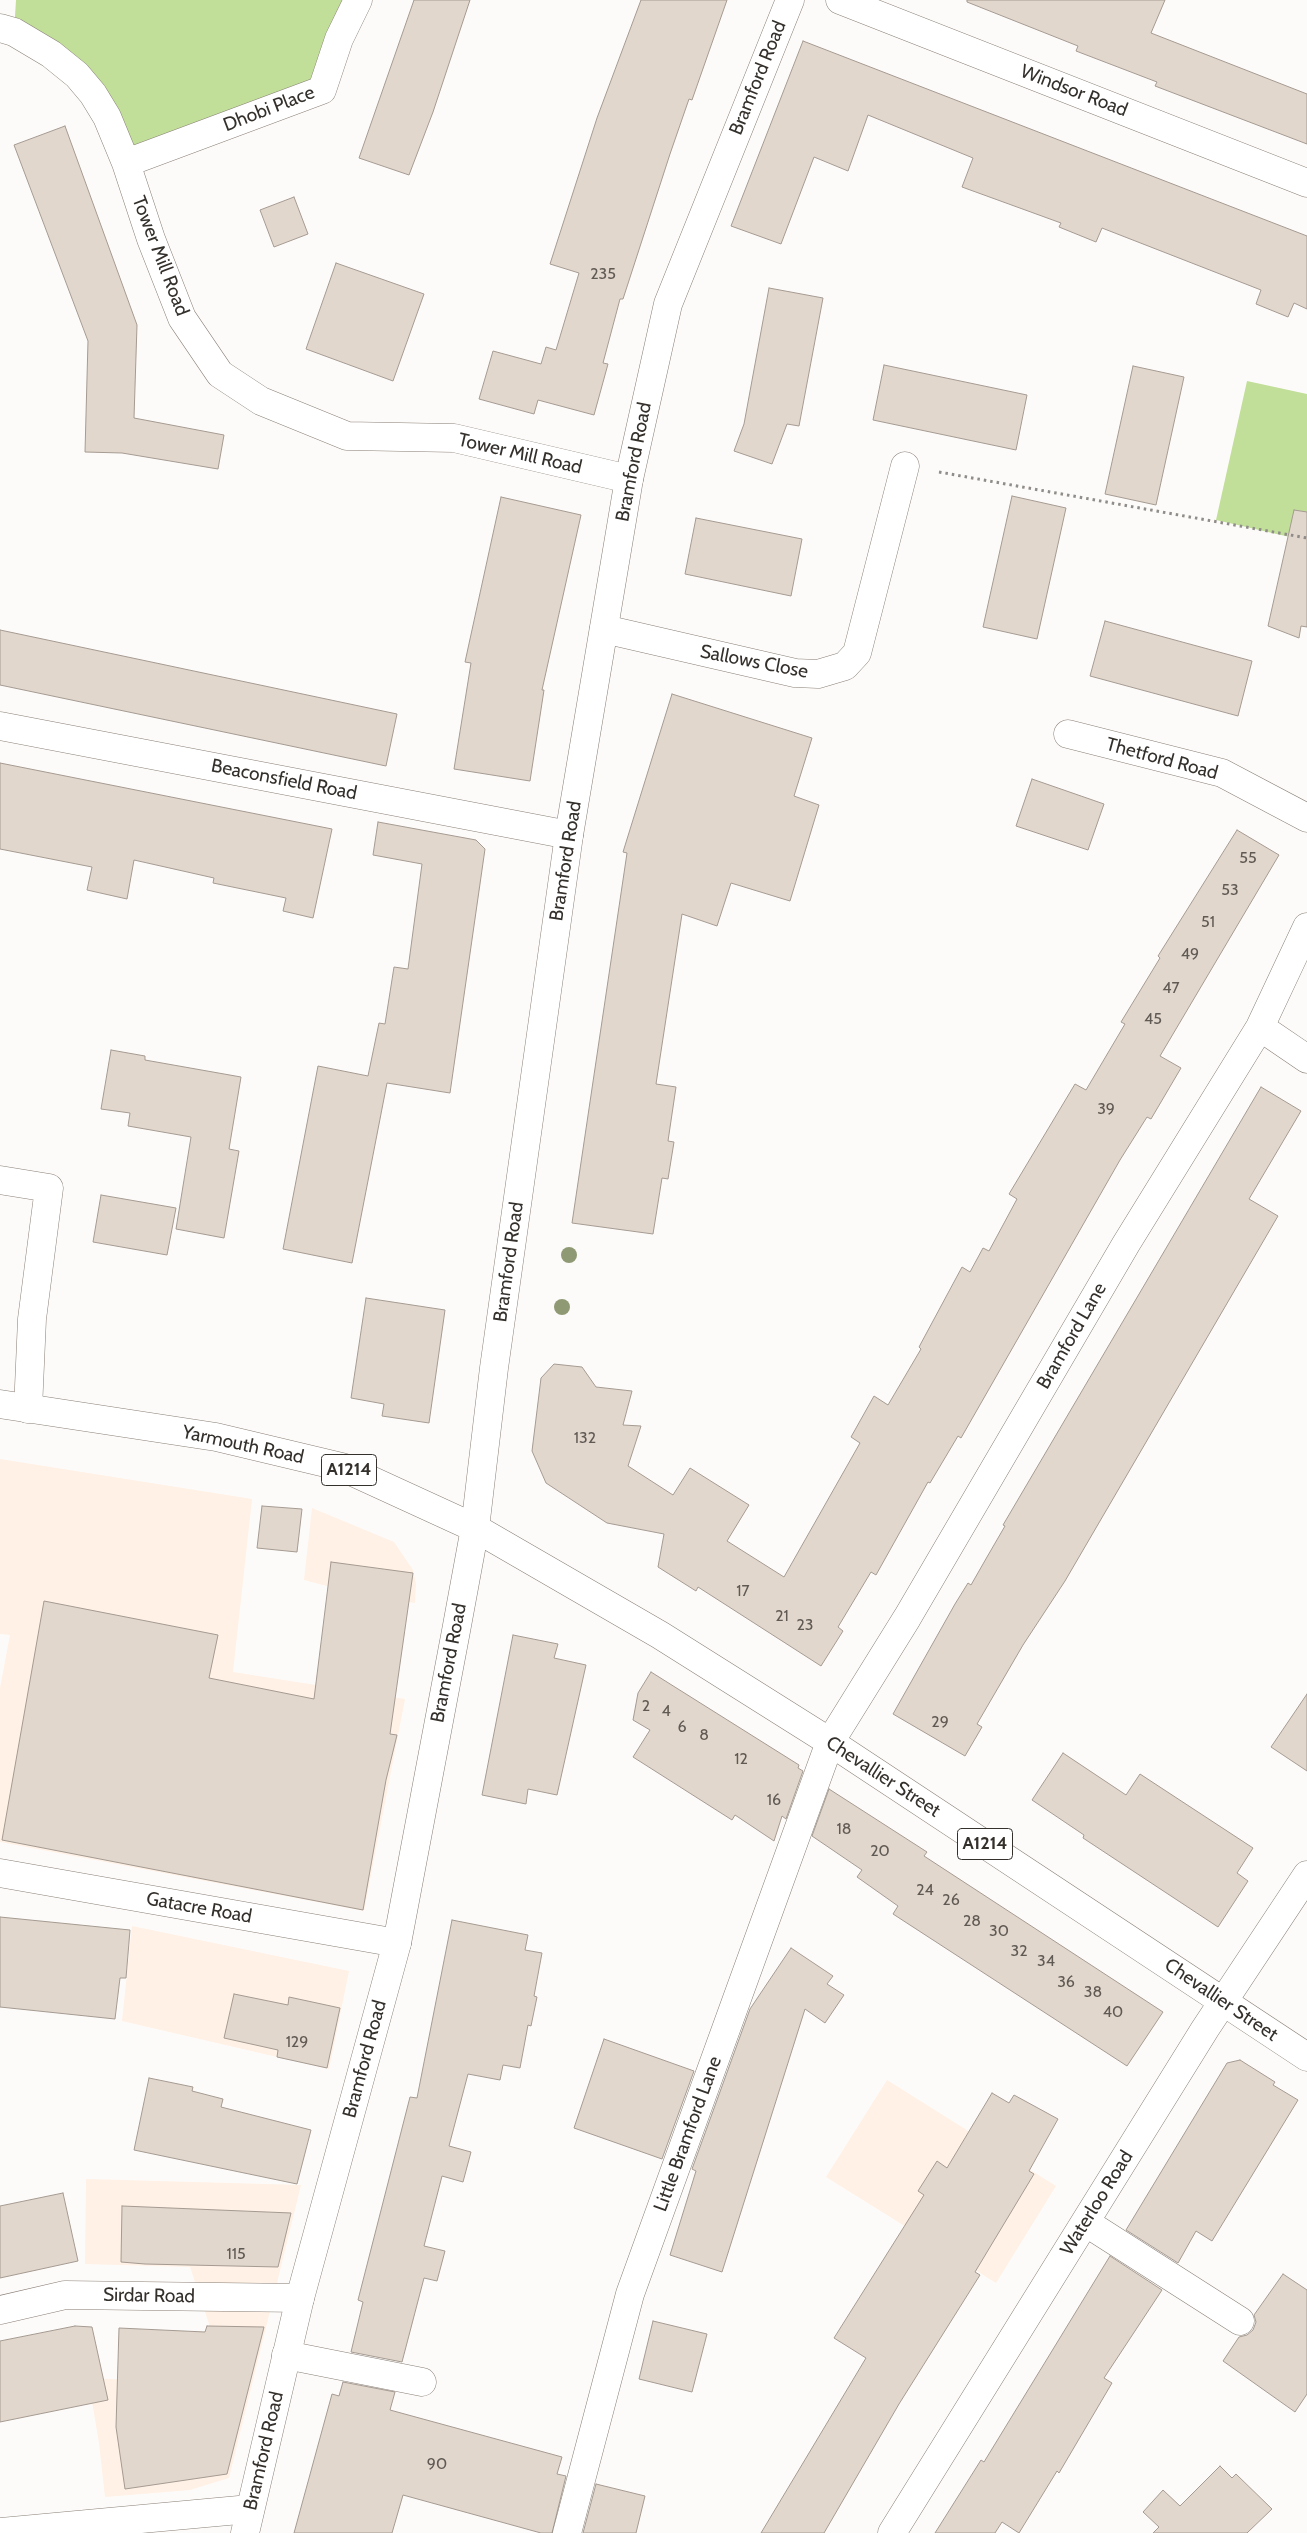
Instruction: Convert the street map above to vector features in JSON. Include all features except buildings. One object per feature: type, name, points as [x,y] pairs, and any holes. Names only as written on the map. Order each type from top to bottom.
[{"type":"street","name":"Dhobi Place","points":[[126,163],[322,90],[339,39],[358,0]]},
{"type":"street","name":"Bramford Road","points":[[248,2521],[300,2298],[397,1943],[475,1528],[496,1359],[569,835],[629,479],[668,304],[790,0]]},
{"type":"street","name":"Windsor Road","points":[[840,0],[1307,182]]},
{"type":"street","name":"Tower Mill Road","points":[[0,28],[14,32],[50,54],[77,75],[93,94],[107,117],[126,163],[151,239],[182,318],[220,374],[261,401],[347,436],[454,438],[629,479]]},
{"type":"street","name":"Sallows Close","points":[[604,629],[800,673],[818,674],[845,666],[857,653],[905,466]]},
{"type":"street","name":"Beaconsfield Road","points":[[0,726],[569,835]]},
{"type":"street","name":"Thetford Road","points":[[1068,734],[1222,773],[1307,818]]},
{"type":"street","name":"Bramford Lane","points":[[830,1742],[907,1618],[1126,1244],[1260,1027],[1307,927]]},
{"type":"street","points":[[1260,1027],[1307,1059]]},
{"type":"street","points":[[0,1180],[49,1188],[32,1319],[28,1409]]},
{"type":"street","name":"Yarmouth Road","points":[[0,1404],[216,1436],[342,1467],[475,1528]]},
{"type":"street","name":"Chevallier Street","points":[[475,1528],[660,1635],[830,1742],[1307,2057]]},
{"type":"street","name":"Little Bramford Lane","points":[[567,2533],[630,2294],[830,1742]]},
{"type":"street","name":"Gatacre Road","points":[[0,1873],[397,1943]]},
{"type":"street","name":"Waterloo Road","points":[[892,2533],[1223,2001],[1307,1875]]},
{"type":"street","points":[[1085,2222],[1240,2321]]},
{"type":"street","name":"Sirdar Road","points":[[0,2310],[65,2295],[300,2298]]},
{"type":"street","points":[[286,2355],[422,2382]]},
{"type":"street","points":[[0,2532],[248,2521]]},
{"type":"path","points":[[905,466],[1307,538]]},
{"type":"shaded area","points":[[0,1459],[252,1499],[233,1672],[405,1699],[364,1911],[0,1842],[0,1688],[10,1635],[0,1634]]},
{"type":"shaded area","points":[[312,1508],[394,1542],[413,1570],[416,1584],[415,1603],[361,1595],[304,1580]]},
{"type":"shaded area","points":[[132,1926],[349,1971],[329,2069],[122,2021]]},
{"type":"shaded area","points":[[887,2080],[1056,2186],[996,2283],[826,2177]]},
{"type":"shaded area","points":[[86,2179],[301,2185],[229,2478],[190,2490],[105,2497],[99,2443],[88,2378],[177,2382],[204,2357],[209,2324],[190,2267],[85,2264]]},
{"type":"green space","points":[[16,0],[358,0],[322,90],[126,163],[107,117],[14,32]]},
{"type":"green space","points":[[1247,381],[1307,394],[1307,541],[1216,520]]}]
